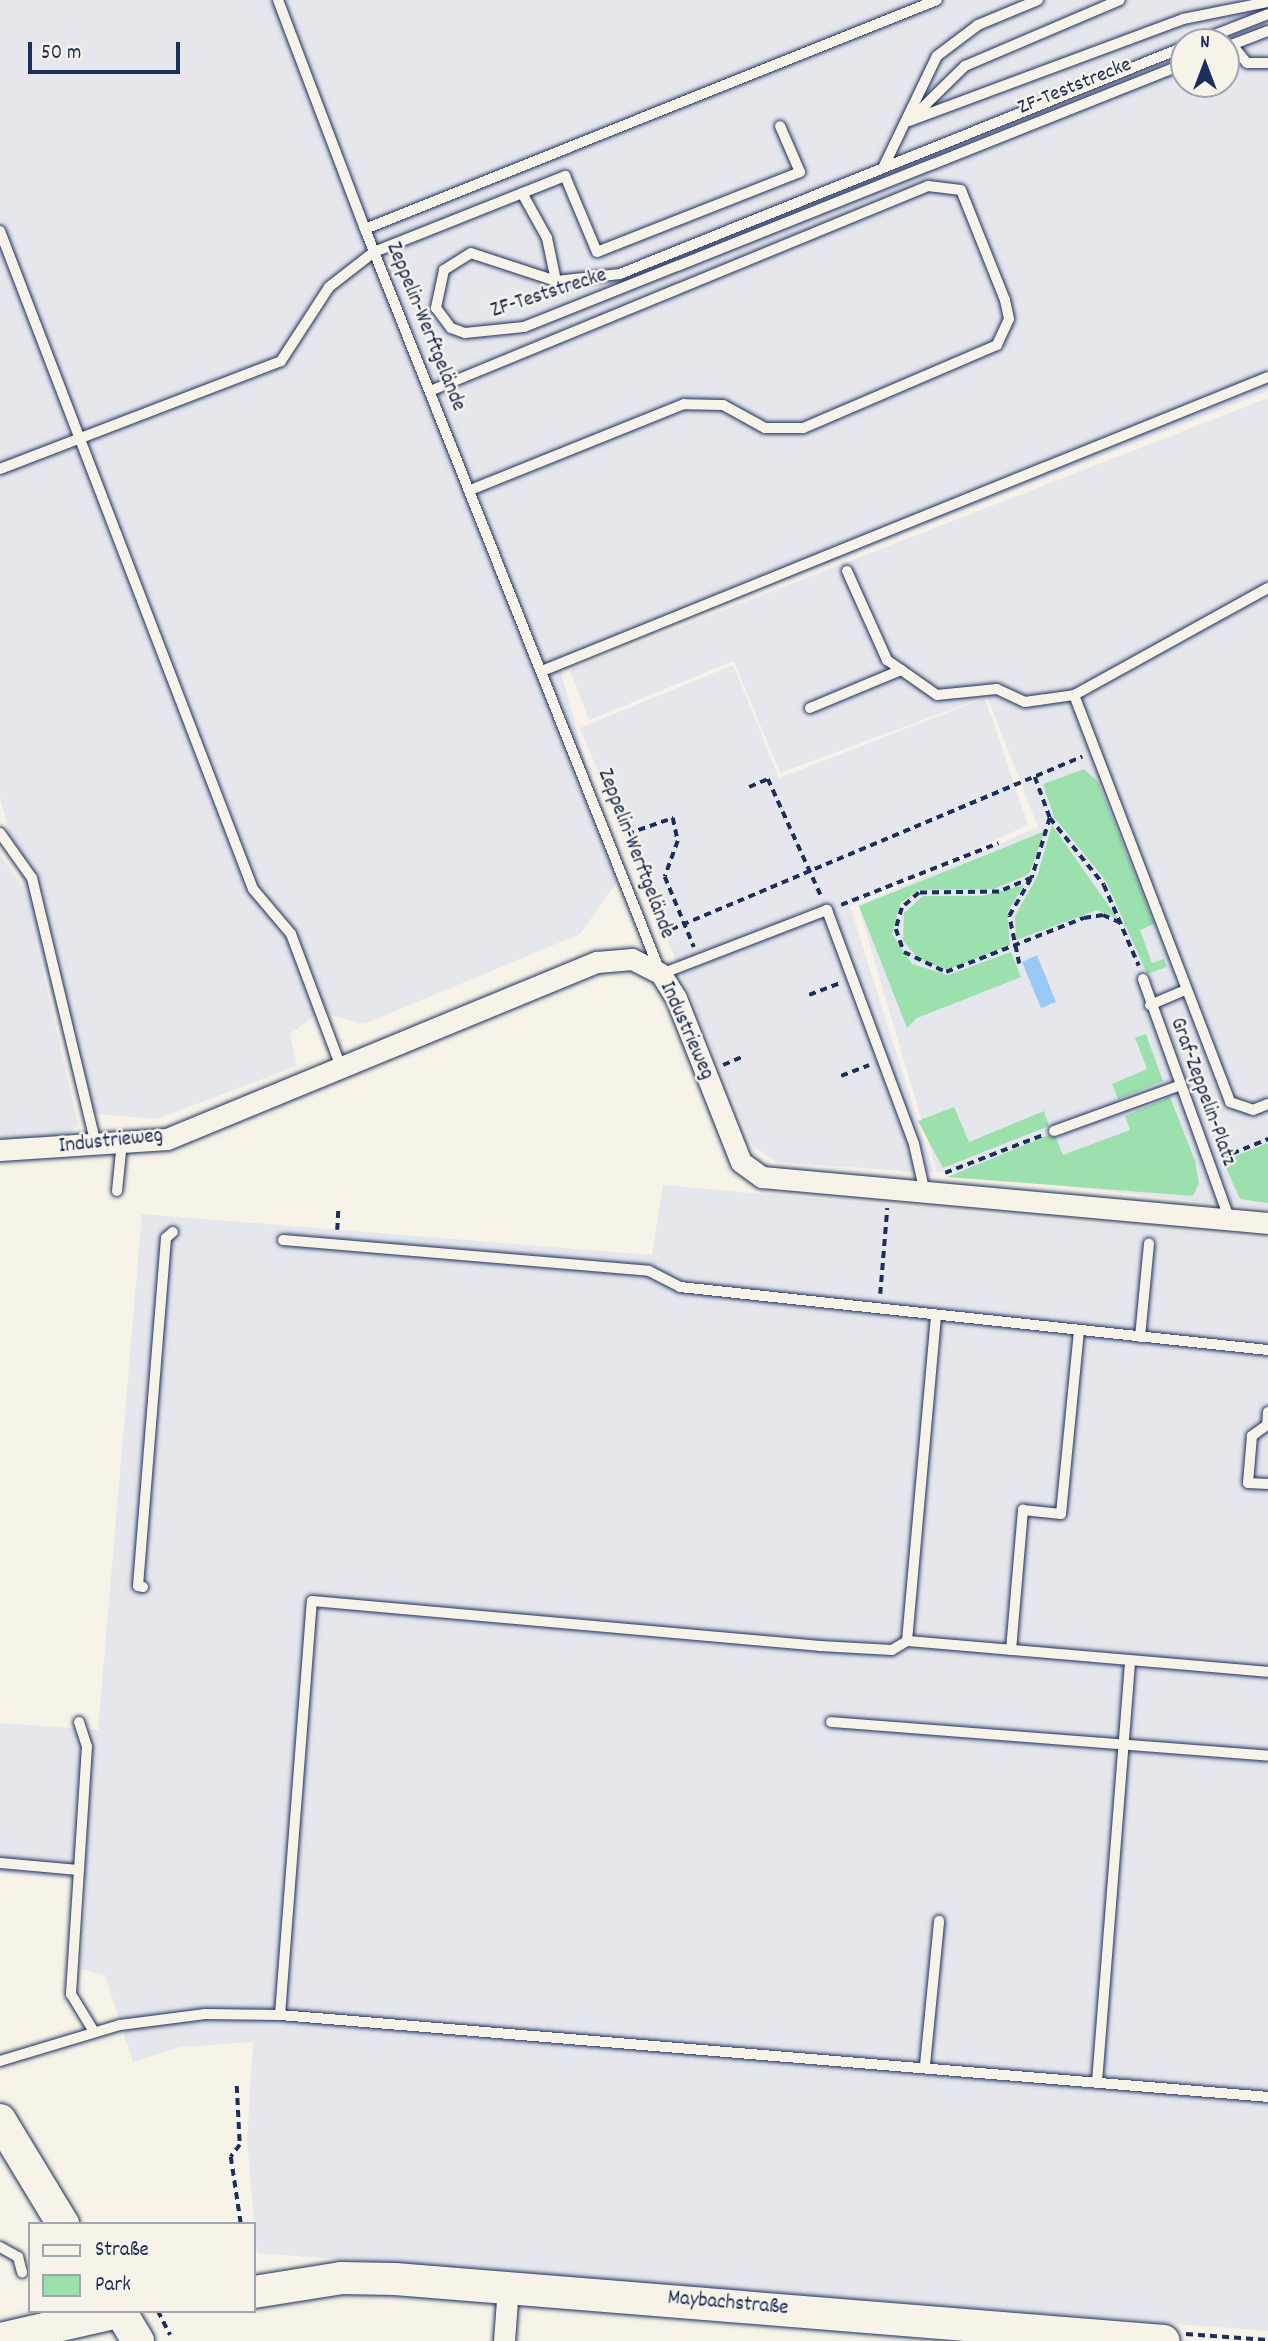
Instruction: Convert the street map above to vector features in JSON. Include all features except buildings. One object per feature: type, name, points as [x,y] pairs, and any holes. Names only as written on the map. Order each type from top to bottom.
[{"type":"main road","points":[[0,2120],[62,2222]]},
{"type":"main road","name":"Maybachstraße","points":[[256,2292],[293,2289],[308,2297],[507,2295],[860,2325],[1164,2341]]},
{"type":"main road","points":[[0,2339],[111,2313]]},
{"type":"main road","points":[[121,2313],[138,2341]]},
{"type":"main road","name":"Maybachstraße","points":[[860,2325],[929,2341]]},
{"type":"street","name":"Industrieweg","points":[[0,1150],[167,1139],[597,962],[632,959],[661,974],[749,1170],[762,1177],[929,1185],[1268,1223]]},
{"type":"street","points":[[505,2341],[507,2295]]},
{"type":"lane","points":[[278,0],[365,229]]},
{"type":"lane","name":"Zeppelin-Werftgelände","points":[[661,974],[365,229],[937,0]]},
{"type":"lane","points":[[883,168],[909,121],[929,68],[943,50],[978,25],[1038,0]]},
{"type":"lane","points":[[909,121],[965,65],[1120,0]]},
{"type":"lane","points":[[909,121],[1183,19],[1268,2]]},
{"type":"lane","points":[[1233,28],[1268,14]]},
{"type":"lane","points":[[1240,42],[1268,31]]},
{"type":"lane","name":"ZF-Teststrecke","points":[[1170,53],[620,274],[556,281],[471,253],[444,271],[436,308],[451,328],[465,333],[524,327],[1170,70]]},
{"type":"lane","points":[[1240,56],[1247,63],[1268,63]]},
{"type":"lane","points":[[0,469],[281,360],[329,287],[374,252],[565,176],[597,252],[800,172],[780,126]]},
{"type":"lane","points":[[430,391],[929,186],[961,190],[1005,300],[1009,319],[997,345],[803,428],[765,428],[723,405],[684,404],[470,490]]},
{"type":"lane","points":[[522,193],[547,238],[556,281]]},
{"type":"lane","points":[[0,231],[253,889],[291,934],[341,1067]]},
{"type":"lane","points":[[542,671],[1268,377]]},
{"type":"lane","points":[[846,571],[887,660],[937,695],[997,689],[1025,702],[1074,695],[1268,588]]},
{"type":"lane","points":[[810,709],[901,670]]},
{"type":"lane","points":[[1074,695],[1230,1102],[1253,1110],[1268,1104]]},
{"type":"lane","points":[[0,833],[32,878],[96,1145]]},
{"type":"lane","points":[[661,974],[827,910],[929,1185]]},
{"type":"lane","name":"Graf-Zeppelin-Platz","points":[[1143,979],[1178,1086],[1228,1218]]},
{"type":"lane","points":[[1150,1005],[1186,990]]},
{"type":"lane","points":[[1054,1131],[1178,1086]]},
{"type":"lane","points":[[117,1191],[122,1142]]},
{"type":"lane","points":[[144,1587],[138,1586],[164,1252],[173,1231]]},
{"type":"lane","points":[[283,1240],[649,1271],[680,1287],[1268,1350]]},
{"type":"lane","points":[[1140,1336],[1149,1243]]},
{"type":"lane","points":[[907,1641],[936,1315]]},
{"type":"lane","points":[[1011,1650],[1023,1510],[1061,1514],[1079,1330]]},
{"type":"lane","points":[[1268,1412],[1267,1425],[1252,1437],[1248,1483],[1268,1485]]},
{"type":"lane","points":[[299,1600],[820,1646],[892,1650],[907,1641],[1268,1672]]},
{"type":"lane","points":[[280,2015],[312,1601]]},
{"type":"lane","points":[[1097,2081],[1130,1660]]},
{"type":"lane","points":[[79,1722],[87,1746],[71,1994],[93,2030]]},
{"type":"lane","points":[[831,1722],[1268,1756]]},
{"type":"lane","points":[[0,1863],[79,1870]]},
{"type":"lane","points":[[925,2065],[939,1921]]},
{"type":"lane","points":[[0,2061],[93,2030],[205,2014],[280,2015],[925,2065],[1268,2097]]},
{"type":"lane","points":[[0,2247],[18,2257],[22,2272]]},
{"type":"path","points":[[648,939],[1094,752]]},
{"type":"path","points":[[1035,777],[1050,818],[1085,858],[1125,925],[1143,979]]},
{"type":"path","points":[[749,788],[768,779],[827,910],[998,843]]},
{"type":"path","points":[[627,834],[673,818],[678,841],[665,877],[699,960]]},
{"type":"path","points":[[1019,964],[1013,946],[1009,916],[1032,878],[1050,818]]},
{"type":"path","points":[[1032,878],[999,892],[919,893],[902,908],[896,929],[904,952],[946,972],[1084,918],[1103,915],[1125,925]]},
{"type":"path","points":[[810,995],[853,979]]},
{"type":"path","points":[[841,1076],[883,1060]]},
{"type":"path","points":[[929,1185],[1054,1131]]},
{"type":"path","points":[[1219,1158],[1268,1139]]},
{"type":"path","points":[[880,1297],[887,1205]]},
{"type":"path","points":[[336,1234],[338,1211]]},
{"type":"path","points":[[237,2086],[240,2144],[231,2157],[241,2222]]},
{"type":"path","points":[[159,2313],[170,2335]]},
{"type":"shaded area","points":[[0,0],[1268,0],[1268,391],[560,668],[617,882],[580,934],[364,1024],[320,1012],[290,1034],[297,1066],[157,1119],[83,1113],[29,911],[78,1124],[66,1139],[0,1138],[0,855],[24,889],[0,797]]},
{"type":"shaded area","points":[[1268,398],[1268,1209],[937,1172],[858,905],[1038,827],[987,696],[780,773],[734,661],[589,720],[570,670]]},
{"type":"shaded area","points":[[733,665],[779,778],[985,698],[1028,825],[850,906],[934,1173],[776,1162],[752,1145],[580,728]]},
{"type":"shaded area","points":[[663,1185],[1268,1239],[1268,2331],[257,2253],[247,2140],[253,2042],[180,2047],[133,2062],[105,1975],[81,1969],[87,1880],[0,1873],[0,1723],[98,1730],[142,1214],[652,1255]]},
{"type":"green space","points":[[1084,769],[1098,782],[1154,924],[1140,930],[1152,963],[1164,959],[1167,967],[1147,974],[1106,881],[1054,817],[1043,784]]},
{"type":"green space","points":[[1052,825],[1118,919],[1097,910],[1016,940],[1015,916],[1037,877]]},
{"type":"green space","points":[[1045,831],[1029,874],[994,889],[918,890],[900,904],[892,934],[912,964],[948,975],[1011,952],[1021,977],[917,1018],[907,1028],[859,906]]},
{"type":"green space","points":[[1024,885],[1007,913],[1010,945],[947,970],[919,959],[903,941],[904,913],[923,896],[982,896]]},
{"type":"green space","points":[[1146,1034],[1163,1081],[1118,1099],[1112,1084],[1147,1069],[1135,1038]]},
{"type":"green space","points":[[1170,1097],[1195,1161],[1199,1183],[1193,1196],[947,1177],[1054,1133],[1063,1155],[1130,1130],[1125,1116]]},
{"type":"green space","points":[[954,1107],[969,1142],[1044,1111],[1049,1126],[943,1168],[918,1121]]},
{"type":"green space","points":[[1268,1143],[1268,1203],[1240,1199],[1223,1161]]},
{"type":"water","points":[[1037,955],[1056,1002],[1041,1008],[1022,962]]}]
